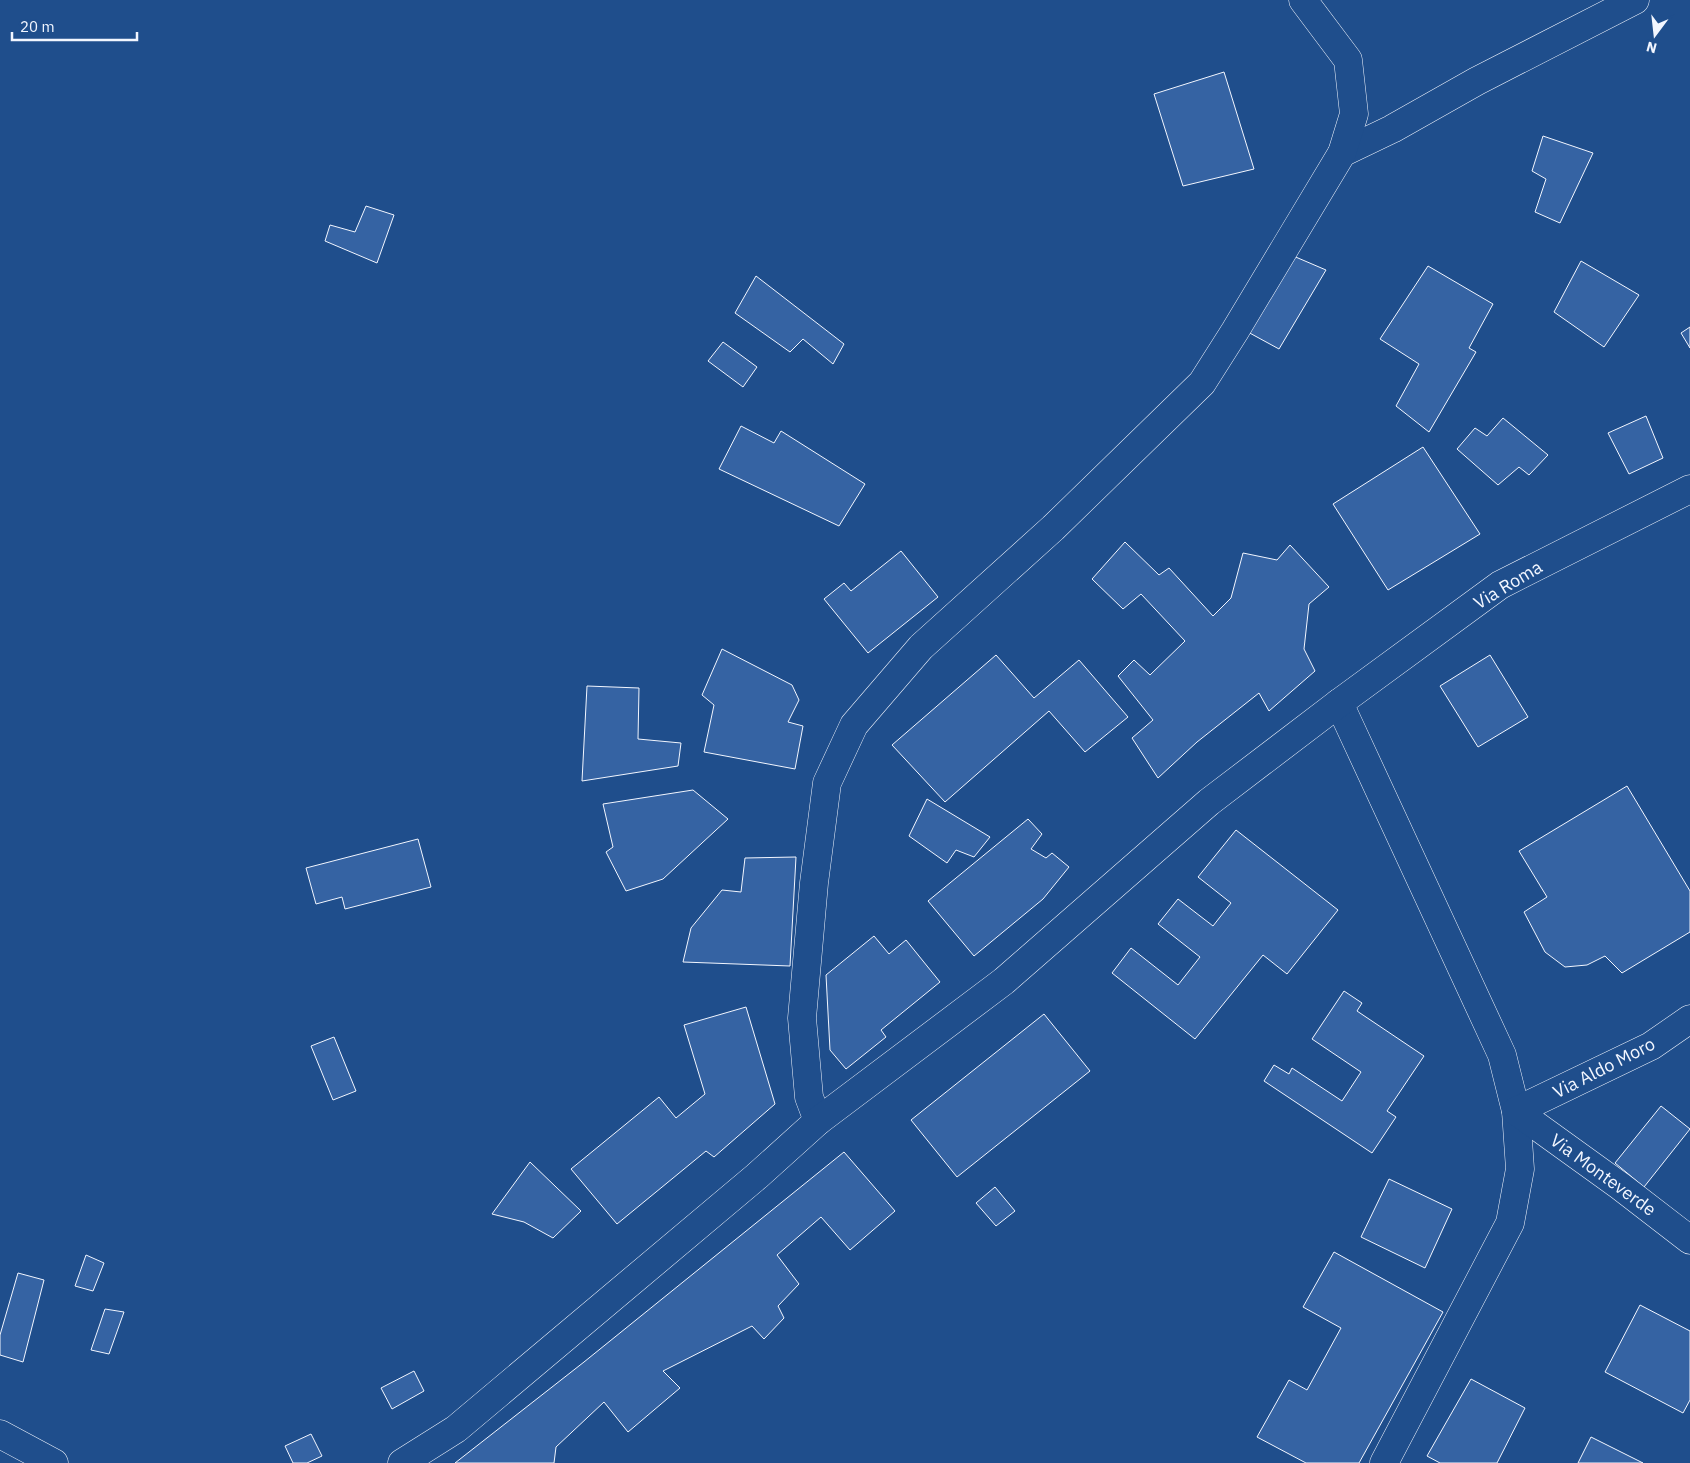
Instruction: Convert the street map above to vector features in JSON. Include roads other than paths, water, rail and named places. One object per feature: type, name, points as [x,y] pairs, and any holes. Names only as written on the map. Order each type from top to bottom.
[{"type":"street","points":[[818,1121],[809,1097],[802,1018],[814,883],[827,782],[854,725],[921,647],[1052,528],[1202,383],[1235,331],[1342,153],[1354,114],[1348,60],[1303,0]]},
{"type":"street","points":[[1342,153],[1392,129],[1478,81],[1635,0]]},
{"type":"street","name":"Via Roma","points":[[404,1463],[456,1429],[756,1176],[818,1121],[1004,981],[1210,802],[1339,704],[1500,585],[1690,489]]},
{"type":"street","points":[[1339,704],[1502,1055],[1516,1111],[1520,1169],[1510,1223],[1384,1463]]},
{"type":"street","name":"Via Aldo Moro","points":[[1516,1111],[1651,1046],[1690,1019]]},
{"type":"street","name":"Via Monteverde","points":[[1516,1111],[1620,1186],[1690,1240]]},
{"type":"street","points":[[0,1434],[54,1463]]}]
